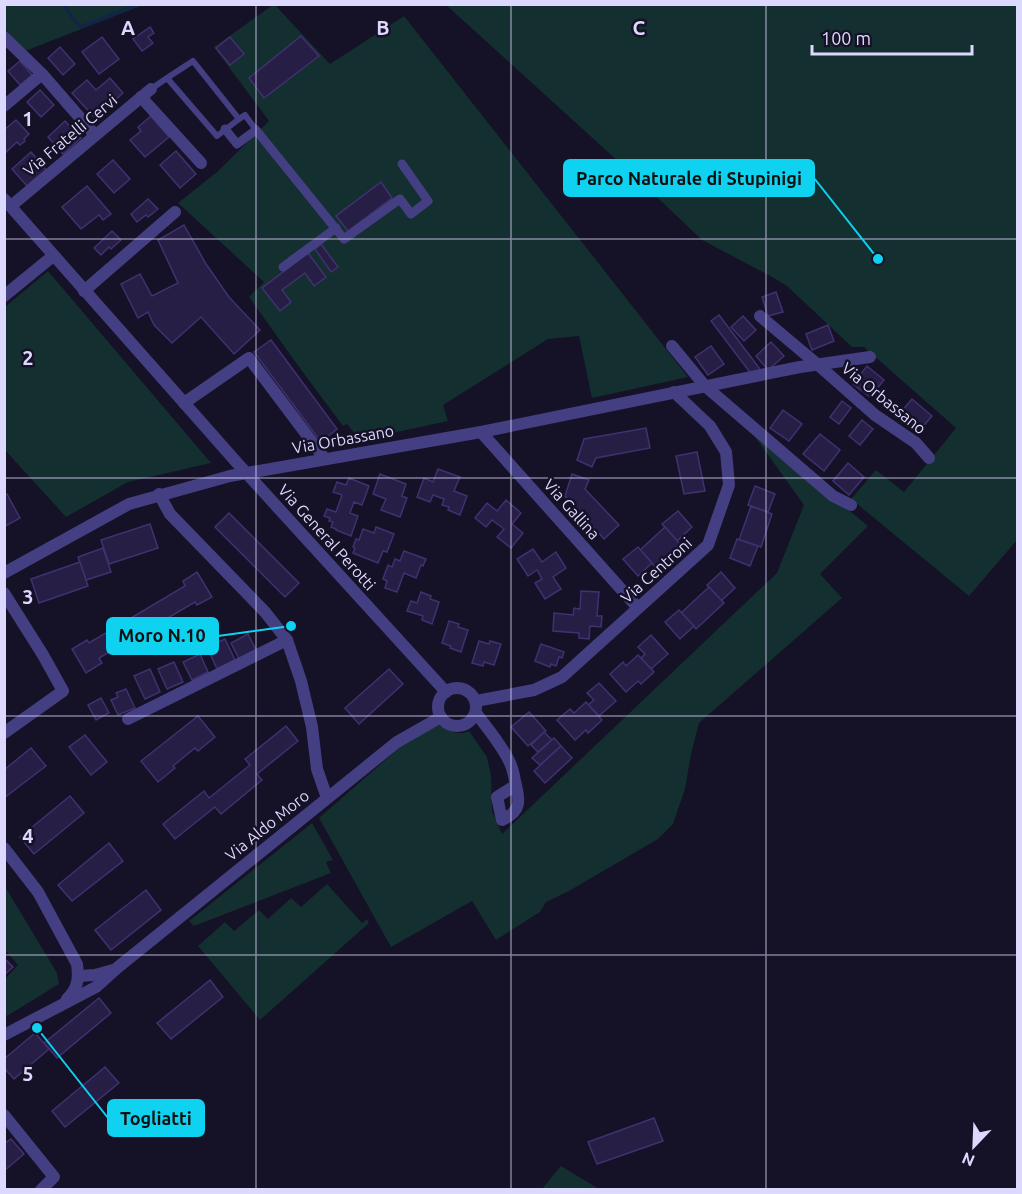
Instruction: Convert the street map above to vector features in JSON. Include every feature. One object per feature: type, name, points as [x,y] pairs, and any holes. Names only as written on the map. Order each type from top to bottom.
[{"type":"street","points":[[4,37],[42,74],[95,135]]},
{"type":"street","points":[[4,106],[42,74]]},
{"type":"street","points":[[146,93],[201,163]]},
{"type":"street","name":"Via Fratelli Cervi","points":[[8,203],[146,93]]},
{"type":"street","points":[[225,129],[237,144],[256,130],[344,239],[400,199],[411,214],[428,201],[402,164]]},
{"type":"street","name":"Via General Perotti","points":[[8,203],[184,403],[446,692]]},
{"type":"street","points":[[84,291],[175,212]]},
{"type":"street","points":[[283,267],[336,228]]},
{"type":"street","points":[[4,296],[53,256]]},
{"type":"street","name":"Via Orbassano","points":[[760,316],[875,416],[916,443],[929,458]]},
{"type":"street","points":[[672,346],[705,386],[833,496],[851,505]]},
{"type":"street","name":"Via Orbassano","points":[[4,573],[129,504],[246,472],[481,432],[817,364],[870,357]]},
{"type":"street","points":[[184,403],[249,358],[325,459]]},
{"type":"street","name":"Via Centroni","points":[[441,717],[456,726],[465,725],[470,722],[476,707],[534,690],[562,676],[708,545],[729,485],[726,452],[710,426],[674,392]]},
{"type":"street","name":"Via Gallina","points":[[481,432],[638,608]]},
{"type":"street","name":"Via Aldo Moro","points":[[4,1035],[96,987],[327,798],[316,769],[312,727],[301,681],[287,640],[266,612],[170,514],[159,495]]},
{"type":"street","points":[[4,593],[63,691],[4,733]]},
{"type":"street","points":[[128,719],[287,640]]},
{"type":"street","points":[[327,798],[397,742],[441,717],[439,702],[446,692],[459,688],[472,695],[476,707],[511,764],[516,785]]},
{"type":"street","points":[[4,848],[38,892],[77,964],[79,976],[77,986],[63,1003]]},
{"type":"street","name":"Via Aldo Moro","points":[[79,976],[95,975],[117,968]]},
{"type":"street","points":[[4,1115],[54,1178],[40,1190]]},
{"type":"lane","points":[[146,93],[193,61],[239,119]]},
{"type":"lane","points":[[167,78],[217,136],[245,115],[256,130]]},
{"type":"green space","points":[[5,5],[143,5],[25,51],[5,29]]},
{"type":"green space","points":[[273,5],[330,64],[404,16],[688,377],[592,398],[579,336],[548,339],[443,405],[448,421],[360,440],[347,424],[343,426],[249,297],[264,282],[178,203],[217,172],[269,121],[214,47]]},
{"type":"green space","points":[[446,5],[1017,5],[1017,540],[969,596],[851,499],[876,470],[904,492],[956,428],[864,347],[852,347],[787,286],[702,240]]},
{"type":"green space","points":[[48,271],[211,463],[128,482],[66,517],[5,450],[5,307]]},
{"type":"green space","points":[[748,427],[868,526],[820,574],[842,598],[699,723],[685,789],[673,824],[658,839],[546,902],[540,912],[496,940],[472,901],[391,947],[319,818],[407,741],[440,725],[454,732],[469,731],[487,757],[491,776],[492,811],[502,834],[777,573],[804,505]]},
{"type":"green space","points":[[312,823],[333,860],[326,862],[331,873],[194,926],[189,921]]},
{"type":"green space","points":[[327,884],[362,923],[367,919],[369,923],[260,1020],[198,946],[225,922],[234,931],[259,910],[268,919],[291,898],[301,907]]},
{"type":"green space","points":[[4,885],[57,973],[59,984],[7,1016],[5,1013],[5,979],[18,965],[5,950]]},
{"type":"green space","points":[[561,1166],[599,1189],[542,1189]]},
{"type":"building","points":[[150,27],[154,33],[148,37],[153,43],[142,51],[133,39]]},
{"type":"building","points":[[301,36],[319,56],[264,98],[249,78]]},
{"type":"building","points":[[102,37],[119,59],[99,74],[82,52]]},
{"type":"building","points":[[230,37],[244,54],[230,65],[216,48]]},
{"type":"building","points":[[60,47],[75,64],[63,75],[48,58]]},
{"type":"building","points":[[20,61],[32,75],[20,85],[8,71]]},
{"type":"building","points":[[110,78],[123,93],[95,118],[72,93],[87,80],[96,90]]},
{"type":"building","points":[[40,90],[54,105],[41,117],[27,102]]},
{"type":"building","points":[[151,116],[169,137],[145,157],[130,140],[141,131],[138,127]]},
{"type":"building","points":[[16,120],[29,134],[20,145],[17,142],[5,153],[4,130]]},
{"type":"building","points":[[65,121],[81,138],[63,154],[48,137]]},
{"type":"building","points":[[176,151],[196,174],[180,188],[160,165]]},
{"type":"building","points":[[31,152],[46,170],[27,186],[12,169]]},
{"type":"building","points":[[113,160],[130,179],[114,193],[97,174]]},
{"type":"building","points":[[381,182],[392,198],[348,231],[336,216]]},
{"type":"building","points":[[87,186],[111,214],[103,220],[99,215],[81,229],[62,207]]},
{"type":"building","points":[[148,199],[158,209],[137,222],[131,214]]},
{"type":"building","points":[[184,225],[206,264],[229,297],[260,330],[234,354],[201,317],[172,343],[154,325],[148,312],[138,318],[121,284],[140,274],[152,296],[178,283],[158,240]]},
{"type":"building","points":[[112,231],[121,240],[101,255],[94,248]]},
{"type":"building","points":[[321,244],[338,267],[331,272],[315,249]]},
{"type":"building","points":[[308,253],[326,277],[314,286],[305,273],[282,290],[291,302],[280,311],[262,288]]},
{"type":"building","points":[[776,292],[783,312],[768,316],[762,297]]},
{"type":"building","points":[[719,315],[760,369],[752,375],[711,321]]},
{"type":"building","points":[[743,316],[756,330],[744,341],[731,327]]},
{"type":"building","points":[[828,325],[834,341],[812,350],[806,334]]},
{"type":"building","points":[[271,340],[337,429],[321,442],[254,352]]},
{"type":"building","points":[[771,342],[784,356],[768,370],[756,356]]},
{"type":"building","points":[[711,346],[724,364],[708,375],[695,357]]},
{"type":"building","points":[[867,366],[884,380],[870,397],[853,384]]},
{"type":"building","points":[[912,399],[932,416],[920,430],[900,413]]},
{"type":"building","points":[[842,401],[851,408],[839,424],[830,417]]},
{"type":"building","points":[[783,410],[802,424],[789,441],[770,428]]},
{"type":"building","points":[[862,420],[873,429],[860,445],[849,436]]},
{"type":"building","points":[[646,428],[650,448],[596,458],[592,467],[577,460],[584,439]]},
{"type":"building","points":[[820,434],[840,450],[824,471],[803,454]]},
{"type":"building","points":[[697,452],[705,491],[684,494],[676,456]]},
{"type":"building","points":[[848,463],[864,477],[849,495],[833,481]]},
{"type":"building","points":[[438,469],[460,477],[454,491],[467,496],[460,515],[442,505],[444,499],[433,495],[430,502],[417,497],[424,478],[433,482]]},
{"type":"building","points":[[380,474],[406,484],[402,496],[407,498],[400,517],[381,510],[386,499],[373,494]]},
{"type":"building","points":[[572,474],[589,480],[585,489],[619,525],[604,539],[565,496]]},
{"type":"building","points":[[349,478],[369,486],[362,505],[354,502],[350,513],[358,516],[351,536],[331,527],[333,522],[324,516],[327,509],[336,512],[342,495],[333,492],[337,482],[346,485]]},
{"type":"building","points":[[755,486],[775,494],[768,512],[748,505]]},
{"type":"building","points":[[7,494],[20,518],[4,527],[4,496]]},
{"type":"building","points":[[506,500],[521,513],[512,524],[523,533],[511,548],[497,537],[504,529],[492,520],[486,527],[475,518],[487,503],[497,511]]},
{"type":"building","points":[[751,506],[772,514],[761,547],[739,540]]},
{"type":"building","points":[[678,511],[692,527],[677,541],[662,524]]},
{"type":"building","points":[[229,513],[299,583],[285,597],[215,527]]},
{"type":"building","points":[[150,524],[158,548],[109,564],[101,540]]},
{"type":"building","points":[[376,527],[394,534],[387,552],[383,551],[378,563],[353,553],[356,539],[359,540],[363,529],[374,533]]},
{"type":"building","points":[[665,527],[680,544],[655,567],[640,550]]},
{"type":"building","points":[[737,539],[758,546],[750,566],[730,558]]},
{"type":"building","points":[[638,547],[652,563],[638,576],[623,559]]},
{"type":"building","points":[[103,548],[111,572],[86,580],[78,557]]},
{"type":"building","points":[[533,549],[542,562],[556,552],[566,568],[553,577],[561,589],[545,599],[535,583],[542,579],[537,570],[528,576],[517,559]]},
{"type":"building","points":[[404,551],[426,559],[423,566],[421,565],[416,578],[404,573],[397,592],[385,588],[387,581],[383,579],[388,565],[392,567],[395,559],[400,561]]},
{"type":"building","points":[[80,562],[88,586],[39,603],[31,579]]},
{"type":"building","points":[[197,572],[212,597],[197,605],[195,602],[99,658],[102,663],[86,673],[72,649],[87,640],[89,643],[185,586],[183,581]]},
{"type":"building","points":[[721,572],[735,588],[721,601],[707,585]]},
{"type":"building","points":[[709,587],[724,603],[696,629],[681,613]]},
{"type":"building","points":[[581,591],[599,592],[597,616],[602,616],[601,627],[590,626],[589,639],[579,638],[579,633],[553,631],[554,613],[573,615],[574,608],[580,609]]},
{"type":"building","points":[[421,592],[439,602],[432,624],[422,620],[423,616],[407,611],[411,601],[417,603]]},
{"type":"building","points":[[679,610],[694,626],[680,639],[665,622]]},
{"type":"building","points":[[449,621],[468,630],[461,652],[442,643]]},
{"type":"building","points":[[248,634],[256,650],[239,659],[231,643]]},
{"type":"building","points":[[651,635],[668,654],[651,669],[641,658],[645,654],[638,647]]},
{"type":"building","points":[[225,639],[235,660],[217,669],[207,647]]},
{"type":"building","points":[[479,641],[501,644],[494,665],[484,662],[483,666],[472,663]]},
{"type":"building","points":[[541,644],[564,652],[562,658],[559,657],[556,666],[551,664],[550,667],[535,661]]},
{"type":"building","points":[[200,654],[208,672],[192,680],[183,662]]},
{"type":"building","points":[[638,655],[654,672],[641,684],[638,681],[626,692],[610,674],[623,662],[626,666]]},
{"type":"building","points":[[174,662],[183,682],[167,689],[158,669]]},
{"type":"building","points":[[150,669],[160,692],[145,699],[134,676]]},
{"type":"building","points":[[389,669],[403,684],[359,724],[345,708]]},
{"type":"building","points":[[599,683],[616,701],[599,716],[588,705],[594,700],[587,693]]},
{"type":"building","points":[[126,689],[135,708],[118,715],[111,700],[118,697],[116,693]]},
{"type":"building","points":[[101,698],[109,713],[96,720],[88,705]]},
{"type":"building","points":[[586,702],[602,720],[588,733],[586,730],[575,740],[557,720],[570,709],[574,713]]},
{"type":"building","points":[[529,712],[546,731],[528,746],[511,727]]},
{"type":"building","points":[[198,716],[215,737],[198,751],[195,748],[158,782],[141,761]]},
{"type":"building","points":[[286,726],[298,741],[257,774],[262,780],[221,814],[215,807],[175,839],[163,824],[204,791],[209,798],[250,765],[245,759]]},
{"type":"building","points":[[544,732],[552,740],[538,752],[531,745]]},
{"type":"building","points":[[85,735],[107,762],[91,775],[69,747]]},
{"type":"building","points":[[554,738],[561,746],[540,765],[532,758]]},
{"type":"building","points":[[561,746],[572,758],[545,783],[534,771]]},
{"type":"building","points":[[31,748],[46,766],[4,798],[4,770]]},
{"type":"building","points":[[70,796],[84,813],[34,854],[20,837]]},
{"type":"building","points":[[109,843],[123,861],[72,901],[58,885]]},
{"type":"building","points":[[146,890],[161,910],[111,950],[95,930]]},
{"type":"building","points":[[4,958],[13,967],[4,975]]},
{"type":"building","points":[[210,980],[223,997],[171,1039],[157,1023]]},
{"type":"building","points":[[99,998],[111,1013],[57,1058],[44,1043]]},
{"type":"building","points":[[35,1033],[49,1049],[14,1079],[4,1068],[4,1059]]},
{"type":"building","points":[[105,1067],[119,1083],[65,1127],[52,1111]]},
{"type":"building","points":[[654,1118],[663,1141],[597,1164],[588,1142]]},
{"type":"building","points":[[11,1139],[24,1154],[4,1171],[4,1144]]},
{"type":"waterway","points":[[63,4],[81,27],[138,4]]},
{"type":"place","name":"Parco Naturale di Stupinigi","points":[[878,259]]},
{"type":"place","name":"Moro N.10","points":[[291,626]]},
{"type":"place","name":"Togliatti","points":[[37,1028]]}]
